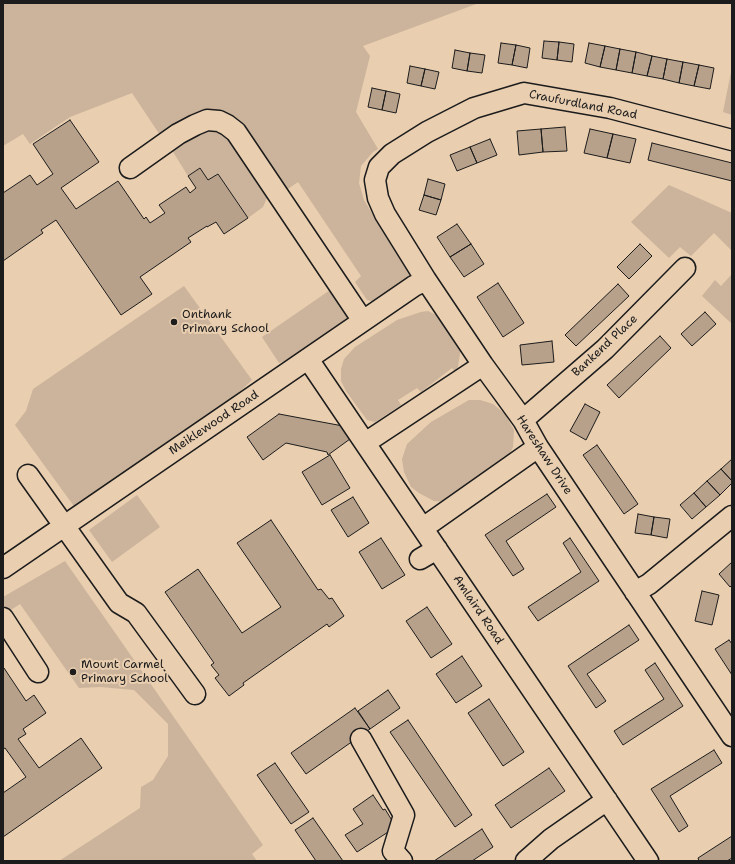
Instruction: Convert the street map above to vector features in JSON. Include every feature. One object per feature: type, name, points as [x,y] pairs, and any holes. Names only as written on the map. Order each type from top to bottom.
[{"type":"street","name":"Craufurdland Road","points":[[379,167],[392,154],[433,129],[474,108],[524,93],[610,108],[732,140]]},
{"type":"street","points":[[130,168],[178,134],[195,125],[207,120],[219,121],[227,125],[236,132],[363,321]]},
{"type":"street","name":"Hareshaw Drive","points":[[379,167],[375,180],[378,198],[385,214],[426,280],[483,365],[523,420],[538,447],[732,736]]},
{"type":"street","name":"Bankend Place","points":[[523,420],[606,349],[685,268]]},
{"type":"street","name":"Meiklewood Road","points":[[3,568],[414,286],[426,280]]},
{"type":"street","name":"Amlaird Road","points":[[308,359],[648,861]]},
{"type":"street","points":[[365,443],[483,365]]},
{"type":"street","points":[[423,528],[538,447]]},
{"type":"street","points":[[28,474],[119,603],[136,613],[195,694]]},
{"type":"street","points":[[635,592],[649,584],[732,516]]},
{"type":"street","points":[[420,560],[437,549]]},
{"type":"street","points":[[3,618],[38,672]]},
{"type":"street","points":[[361,739],[404,815],[393,851],[402,861]]},
{"type":"street","points":[[526,861],[551,839],[607,800]]},
{"type":"shaded area","points":[[3,3],[479,3],[363,46],[370,56],[356,112],[378,149],[373,152],[361,166],[359,183],[364,200],[413,273],[408,282],[378,303],[367,300],[355,282],[361,276],[298,182],[285,191],[231,116],[162,138],[132,93],[70,117],[30,144],[23,134],[3,146]]},
{"type":"shaded area","points":[[732,67],[732,115],[723,112]]},
{"type":"shaded area","points":[[204,128],[218,129],[230,137],[266,189],[267,198],[263,207],[248,218],[218,174],[208,180],[200,168],[188,176],[170,147]]},
{"type":"shaded area","points":[[669,185],[732,213],[732,251],[714,233],[691,256],[680,247],[669,258],[631,222]]},
{"type":"shaded area","points":[[732,274],[732,324],[702,296],[715,280],[721,286]]},
{"type":"shaded area","points":[[184,286],[252,380],[227,404],[76,509],[15,425],[26,411],[33,389]]},
{"type":"shaded area","points":[[333,288],[345,306],[347,317],[344,328],[306,354],[279,363],[262,337]]},
{"type":"shaded area","points":[[428,311],[436,315],[461,347],[457,373],[452,368],[421,392],[417,388],[398,400],[401,405],[375,422],[367,420],[346,391],[341,381],[341,369],[344,359],[355,347],[397,320]]},
{"type":"shaded area","points":[[469,400],[480,400],[493,404],[505,414],[514,430],[513,447],[506,462],[447,502],[434,501],[411,487],[404,472],[402,459],[407,444],[431,422]]},
{"type":"shaded area","points":[[137,495],[160,527],[112,562],[89,530]]},
{"type":"shaded area","points":[[65,561],[263,845],[252,854],[257,861],[59,861],[140,808],[141,787],[153,780],[168,756],[168,724],[134,690],[100,687],[79,688],[20,604],[8,612],[3,603],[3,597]]},
{"type":"building","points":[[544,41],[559,42],[557,60],[542,58]]},
{"type":"building","points":[[559,42],[574,44],[572,62],[557,60]]},
{"type":"building","points":[[501,43],[516,45],[512,65],[498,63]]},
{"type":"building","points":[[589,43],[605,46],[600,67],[585,63]]},
{"type":"building","points":[[516,45],[530,48],[527,68],[512,65]]},
{"type":"building","points":[[605,46],[620,49],[616,70],[600,67]]},
{"type":"building","points":[[620,49],[636,52],[632,73],[616,70]]},
{"type":"building","points":[[455,50],[470,53],[467,71],[452,68]]},
{"type":"building","points":[[636,52],[652,56],[647,76],[632,73]]},
{"type":"building","points":[[470,53],[485,55],[482,73],[467,71]]},
{"type":"building","points":[[652,56],[667,59],[663,79],[647,76]]},
{"type":"building","points":[[667,59],[683,62],[679,83],[663,79]]},
{"type":"building","points":[[683,62],[699,65],[694,86],[679,83]]},
{"type":"building","points":[[699,65],[714,68],[710,89],[694,86]]},
{"type":"building","points":[[410,66],[425,69],[421,86],[407,83]]},
{"type":"building","points":[[425,69],[439,72],[435,89],[421,86]]},
{"type":"building","points":[[372,88],[386,91],[382,110],[368,107]]},
{"type":"building","points":[[386,91],[400,94],[396,113],[382,110]]},
{"type":"building","name":"Onthank Primary School","points":[[70,120],[99,162],[61,188],[76,209],[118,181],[144,219],[146,217],[150,223],[165,213],[159,205],[186,187],[190,193],[196,188],[188,176],[200,168],[208,180],[218,174],[248,218],[224,234],[216,222],[188,238],[191,242],[140,277],[152,294],[121,315],[56,220],[41,230],[43,233],[3,261],[3,193],[30,175],[37,185],[53,174],[33,144]]},
{"type":"building","points":[[565,127],[567,151],[543,152],[541,129]]},
{"type":"building","points":[[541,129],[543,152],[519,155],[517,131]]},
{"type":"building","points":[[590,129],[613,134],[607,158],[584,153]]},
{"type":"building","points":[[613,134],[636,139],[630,163],[607,158]]},
{"type":"building","points":[[490,139],[497,155],[477,163],[470,147]]},
{"type":"building","points":[[652,143],[732,163],[732,181],[648,160]]},
{"type":"building","points":[[470,147],[477,163],[457,171],[450,155]]},
{"type":"building","points":[[428,179],[445,184],[441,200],[424,195]]},
{"type":"building","points":[[424,195],[441,200],[436,215],[419,210]]},
{"type":"building","points":[[457,224],[471,244],[450,257],[437,237]]},
{"type":"building","points":[[471,244],[484,264],[464,277],[450,257]]},
{"type":"building","points":[[640,244],[652,256],[629,279],[617,267]]},
{"type":"building","points":[[498,283],[524,323],[503,337],[477,297]]},
{"type":"building","points":[[618,284],[629,296],[576,346],[565,335]]},
{"type":"building","points":[[705,312],[716,324],[692,346],[681,334]]},
{"type":"building","points":[[660,336],[671,348],[619,398],[607,385]]},
{"type":"building","points":[[552,341],[554,362],[522,365],[520,345]]},
{"type":"building","points":[[585,404],[600,412],[586,440],[570,431]]},
{"type":"building","points":[[279,414],[343,426],[350,439],[328,455],[327,452],[286,443],[263,460],[247,437]]},
{"type":"building","points":[[597,445],[638,504],[624,514],[583,455]]},
{"type":"building","points":[[330,455],[350,488],[322,505],[302,472]]},
{"type":"building","points":[[732,459],[732,481],[721,469]]},
{"type":"building","points":[[721,469],[732,481],[732,483],[720,495],[707,481]]},
{"type":"building","points":[[707,481],[720,495],[706,507],[694,493]]},
{"type":"building","points":[[694,493],[706,507],[692,519],[680,505]]},
{"type":"building","points":[[547,494],[556,507],[506,541],[524,569],[513,576],[485,535]]},
{"type":"building","points":[[353,497],[369,523],[348,537],[331,510]]},
{"type":"building","points":[[638,514],[654,517],[651,535],[635,533]]},
{"type":"building","points":[[654,517],[670,519],[667,538],[651,535]]},
{"type":"building","points":[[271,520],[318,590],[321,589],[329,599],[332,598],[344,616],[329,627],[327,624],[243,683],[244,685],[229,696],[215,678],[219,675],[211,665],[214,663],[165,592],[198,569],[242,633],[281,607],[237,543]]},
{"type":"building","points":[[381,538],[405,575],[382,589],[359,552]]},
{"type":"building","points":[[570,538],[599,581],[538,621],[528,607],[581,572],[563,543]]},
{"type":"building","points":[[732,562],[732,585],[730,587],[719,574]]},
{"type":"building","points":[[702,591],[719,595],[712,625],[695,621]]},
{"type":"building","points":[[427,607],[452,644],[431,658],[406,621]]},
{"type":"building","points":[[629,625],[639,640],[587,674],[606,701],[596,708],[568,666]]},
{"type":"building","points":[[729,640],[732,644],[732,675],[715,649]]},
{"type":"building","points":[[462,656],[482,686],[456,703],[436,674]]},
{"type":"building","points":[[655,663],[683,706],[623,745],[614,731],[664,699],[645,670]]},
{"type":"building","points":[[3,668],[26,701],[34,695],[46,713],[23,729],[26,734],[18,739],[39,768],[81,738],[102,768],[3,837],[3,793],[26,777],[5,748],[3,749]]},
{"type":"building","points":[[388,690],[400,708],[370,729],[358,711]]},
{"type":"building","points":[[489,699],[524,752],[503,766],[468,713]]},
{"type":"building","points":[[355,708],[370,729],[306,774],[291,753]]},
{"type":"building","points":[[408,720],[472,815],[455,827],[390,732]]},
{"type":"building","points":[[714,750],[722,763],[670,796],[688,826],[679,832],[651,789]]},
{"type":"building","points":[[275,763],[309,812],[291,824],[257,775]]},
{"type":"building","points":[[549,768],[565,791],[511,828],[495,805]]},
{"type":"building","points":[[373,795],[383,810],[385,809],[396,827],[357,852],[345,835],[363,824],[353,809]]},
{"type":"building","points":[[313,818],[343,861],[316,861],[295,830]]},
{"type":"building","points":[[482,829],[493,847],[472,861],[434,861]]},
{"type":"building","points":[[732,836],[732,858],[727,861],[699,861],[698,858]]},
{"type":"place","name":"Onthank Primary School","points":[[174,322]]},
{"type":"place","name":"Mount Carmel Primary School","points":[[73,672]]}]
